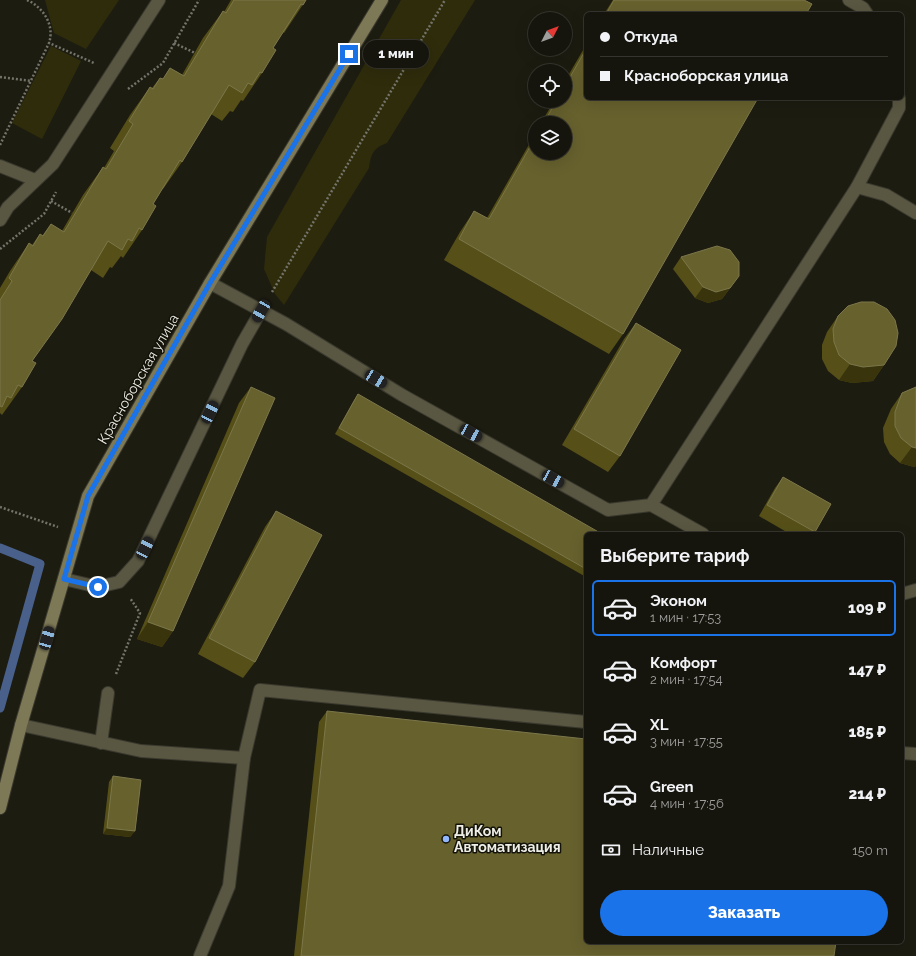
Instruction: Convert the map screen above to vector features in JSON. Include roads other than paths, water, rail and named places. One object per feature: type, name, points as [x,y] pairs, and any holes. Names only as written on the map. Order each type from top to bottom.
[{"type":"street","name":"Красноборская улица","points":[[0,808],[22,725],[88,496],[210,283],[382,0]]},
{"type":"lane","points":[[0,220],[8,207],[53,164],[159,0]]},
{"type":"lane","points":[[849,0],[863,8],[866,12]]},
{"type":"lane","points":[[651,505],[857,187],[900,108],[899,100]]},
{"type":"lane","points":[[0,166],[36,180]]},
{"type":"lane","points":[[857,187],[886,195],[916,213]]},
{"type":"lane","points":[[210,283],[261,311],[402,394],[608,510],[651,505],[699,532]]},
{"type":"lane","points":[[64,579],[98,587],[119,582],[138,561],[242,344],[261,311]]},
{"type":"lane","points":[[904,593],[916,590]]},
{"type":"lane","points":[[200,956],[229,886],[244,758],[260,690],[584,722]]},
{"type":"lane","points":[[101,743],[108,693]]},
{"type":"lane","points":[[22,725],[141,751],[244,758]]},
{"type":"lane","points":[[904,753],[916,754]]},
{"type":"waterway","points":[[0,548],[40,564],[0,708]]},
{"type":"place","name":"ДиКом Автоматизация","points":[[446,839]]}]
